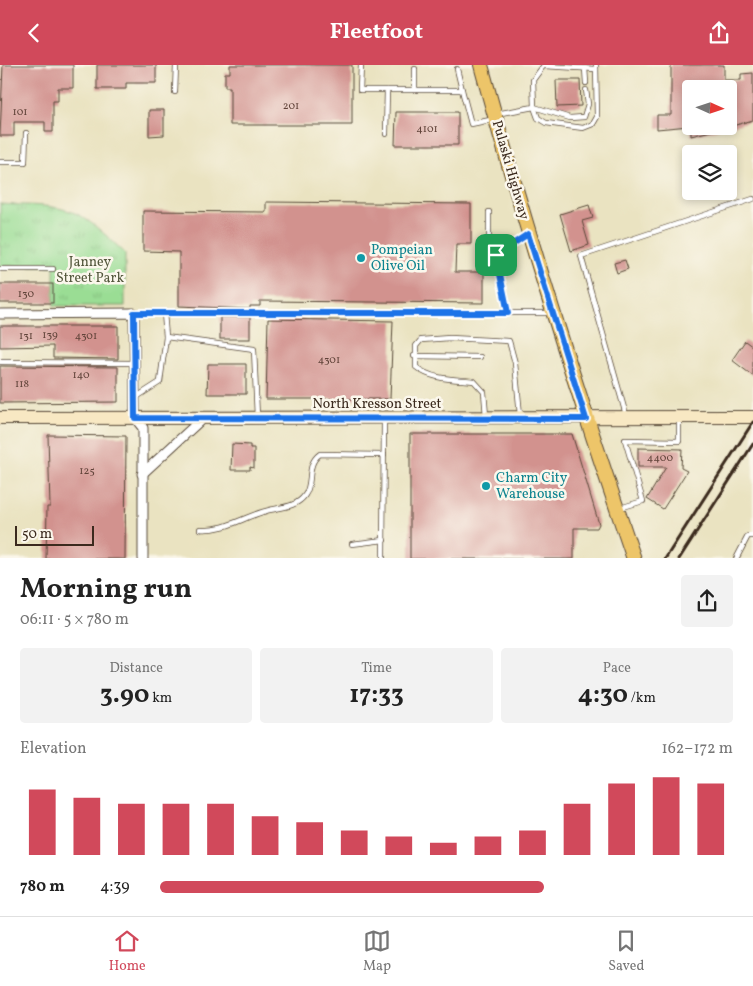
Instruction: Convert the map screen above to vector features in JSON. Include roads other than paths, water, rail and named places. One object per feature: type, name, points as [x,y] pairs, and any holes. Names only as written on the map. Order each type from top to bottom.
[{"type":"main road","name":"Pulaski Highway","points":[[481,65],[528,234],[586,419],[634,558]]},
{"type":"street","points":[[0,314],[134,313],[135,418],[143,428],[143,558]]},
{"type":"street","name":"North Kresson Street","points":[[0,418],[679,419],[753,417]]},
{"type":"street","points":[[142,474],[203,418]]},
{"type":"lane","points":[[175,92],[176,65]]},
{"type":"lane","points":[[361,65],[360,90],[462,90]]},
{"type":"lane","points":[[544,66],[585,68],[596,67],[597,117],[593,124],[583,128],[569,128],[546,123],[538,118],[534,107],[533,80],[544,66]]},
{"type":"lane","points":[[585,68],[586,83]]},
{"type":"lane","points":[[415,69],[415,90]]},
{"type":"lane","points":[[456,69],[471,124],[534,107],[570,118],[584,117],[588,104],[586,90]]},
{"type":"lane","points":[[386,134],[387,90]]},
{"type":"lane","points":[[0,162],[25,162],[26,133]]},
{"type":"lane","points":[[627,419],[581,256],[753,199]]},
{"type":"lane","points":[[489,212],[488,241],[496,255],[508,313]]},
{"type":"lane","points":[[496,255],[528,234]]},
{"type":"lane","points":[[0,269],[53,269]]},
{"type":"lane","points":[[134,313],[553,313]]},
{"type":"lane","points":[[135,398],[160,382],[166,337],[164,313]]},
{"type":"lane","points":[[166,337],[254,349],[257,419]]},
{"type":"lane","points":[[486,419],[484,392],[474,381],[438,377],[423,373],[416,367],[414,355],[416,346],[421,340],[509,341],[515,363],[520,419]]},
{"type":"lane","points":[[414,355],[480,357]]},
{"type":"lane","points":[[0,362],[134,363]]},
{"type":"lane","points":[[383,558],[384,419]]},
{"type":"lane","points":[[617,509],[642,501],[625,440],[679,441],[679,419]]},
{"type":"lane","points":[[200,529],[218,529],[301,500],[307,493],[312,461],[320,454],[384,455]]},
{"type":"lane","points":[[737,558],[748,536],[753,536]]},
{"type":"lane","points":[[352,544],[384,540]]},
{"type":"railway","points":[[666,558],[753,422]]},
{"type":"railway","points":[[680,558],[753,444]]},
{"type":"place","name":"Pompeian Olive Oil","points":[[361,258]]},
{"type":"place","name":"Charm City Warehouse","points":[[486,486]]},
{"type":"park label","name":"Janney Street Park","points":[[90,270]]}]
